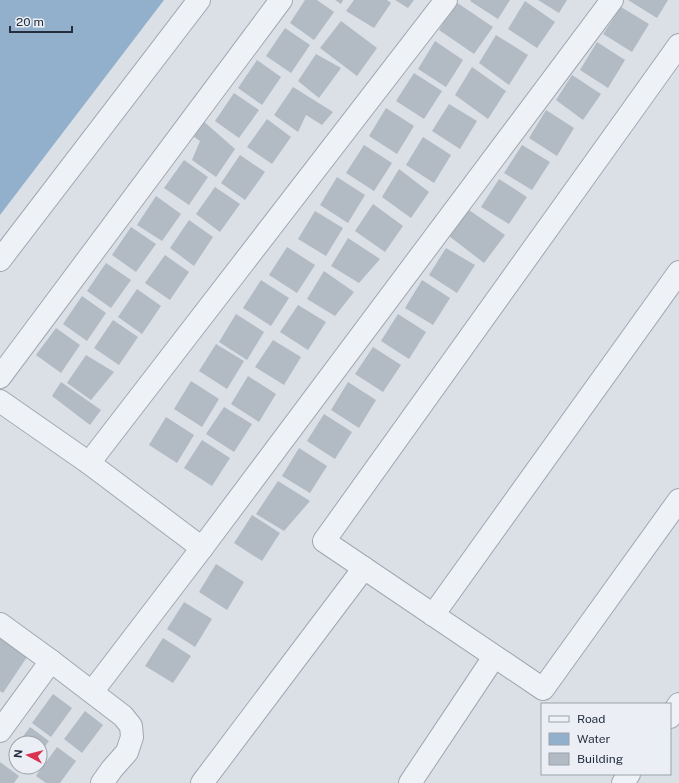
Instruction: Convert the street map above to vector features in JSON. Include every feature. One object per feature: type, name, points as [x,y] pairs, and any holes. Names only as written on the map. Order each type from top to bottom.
[{"type":"street","points":[[0,260],[199,0]]},
{"type":"street","points":[[0,378],[282,0]]},
{"type":"street","points":[[89,463],[446,0]]},
{"type":"street","points":[[92,692],[202,548],[612,0]]},
{"type":"street","points":[[679,45],[324,541],[543,689],[679,500]]},
{"type":"street","points":[[433,615],[679,272]]},
{"type":"street","points":[[0,401],[89,463],[202,548]]},
{"type":"street","points":[[202,783],[364,568]]},
{"type":"street","points":[[0,624],[123,716],[131,726],[132,737],[127,752],[102,783]]},
{"type":"street","points":[[410,783],[494,657]]},
{"type":"street","points":[[0,731],[51,661]]},
{"type":"street","points":[[671,715],[679,704]]},
{"type":"water","points":[[0,0],[164,0],[0,215]]},
{"type":"building","points":[[305,0],[317,0],[334,12],[314,40],[290,23]]},
{"type":"building","points":[[335,0],[343,0],[341,4]]},
{"type":"building","points":[[354,0],[387,0],[391,3],[374,28],[346,11]]},
{"type":"building","points":[[395,0],[414,0],[408,8]]},
{"type":"building","points":[[510,0],[498,19],[470,1]]},
{"type":"building","points":[[538,0],[567,0],[559,13]]},
{"type":"building","points":[[628,0],[668,0],[657,18]]},
{"type":"building","points":[[525,1],[555,22],[537,48],[508,29]]},
{"type":"building","points":[[456,2],[493,27],[474,54],[439,30]]},
{"type":"building","points":[[621,7],[649,24],[632,52],[603,34]]},
{"type":"building","points":[[341,21],[377,48],[357,76],[320,48]]},
{"type":"building","points":[[285,28],[310,45],[291,73],[266,56]]},
{"type":"building","points":[[496,35],[528,55],[509,85],[479,63]]},
{"type":"building","points":[[435,41],[463,60],[446,87],[418,69]]},
{"type":"building","points":[[597,42],[625,60],[608,88],[580,70]]},
{"type":"building","points":[[316,54],[341,68],[319,98],[298,81]]},
{"type":"building","points":[[257,60],[281,77],[262,105],[238,88]]},
{"type":"building","points":[[472,67],[506,91],[488,119],[455,95]]},
{"type":"building","points":[[414,73],[442,91],[424,119],[396,101]]},
{"type":"building","points":[[572,75],[601,94],[583,120],[556,100]]},
{"type":"building","points":[[293,87],[333,112],[322,125],[306,115],[298,132],[274,115]]},
{"type":"building","points":[[234,93],[259,110],[239,138],[215,121]]},
{"type":"building","points":[[449,104],[477,121],[460,149],[432,131]]},
{"type":"building","points":[[386,108],[414,126],[397,154],[369,136]]},
{"type":"building","points":[[546,110],[574,128],[557,156],[529,138]]},
{"type":"building","points":[[201,119],[235,149],[216,177],[192,160],[200,141],[187,132]]},
{"type":"building","points":[[267,119],[291,137],[272,164],[247,147]]},
{"type":"building","points":[[423,137],[451,155],[434,183],[406,165]]},
{"type":"building","points":[[364,145],[392,163],[374,191],[346,173]]},
{"type":"building","points":[[522,145],[550,162],[532,190],[504,173]]},
{"type":"building","points":[[240,155],[265,172],[245,200],[221,183]]},
{"type":"building","points":[[184,160],[208,177],[189,205],[164,188]]},
{"type":"building","points":[[399,169],[429,192],[411,218],[382,197]]},
{"type":"building","points":[[337,177],[365,195],[348,223],[320,205]]},
{"type":"building","points":[[499,179],[527,197],[509,224],[481,207]]},
{"type":"building","points":[[215,187],[240,204],[220,232],[196,214]]},
{"type":"building","points":[[156,196],[181,214],[162,241],[137,225]]},
{"type":"building","points":[[373,204],[403,226],[385,252],[355,231]]},
{"type":"building","points":[[469,210],[505,235],[484,263],[449,236]]},
{"type":"building","points":[[315,211],[343,228],[326,256],[298,239]]},
{"type":"building","points":[[189,220],[213,237],[194,266],[170,248]]},
{"type":"building","points":[[131,227],[156,244],[136,272],[112,255]]},
{"type":"building","points":[[348,238],[380,259],[359,283],[331,266]]},
{"type":"building","points":[[287,247],[315,265],[297,293],[269,275]]},
{"type":"building","points":[[446,248],[475,265],[457,293],[429,275]]},
{"type":"building","points":[[165,255],[189,272],[170,300],[145,283]]},
{"type":"building","points":[[106,263],[131,280],[111,308],[87,291]]},
{"type":"building","points":[[324,271],[354,292],[335,316],[307,299]]},
{"type":"building","points":[[261,280],[289,298],[271,326],[243,308]]},
{"type":"building","points":[[422,280],[450,298],[433,325],[405,308]]},
{"type":"building","points":[[137,289],[161,306],[142,334],[118,317]]},
{"type":"building","points":[[82,296],[106,313],[87,341],[63,324]]},
{"type":"building","points":[[298,305],[326,322],[308,350],[280,332]]},
{"type":"building","points":[[236,314],[264,332],[247,360],[219,342]]},
{"type":"building","points":[[398,314],[426,332],[409,359],[381,341]]},
{"type":"building","points":[[113,320],[138,337],[119,365],[94,348]]},
{"type":"building","points":[[56,328],[80,345],[61,373],[36,355]]},
{"type":"building","points":[[273,340],[301,357],[284,385],[255,367]]},
{"type":"building","points":[[216,344],[244,361],[227,389],[199,371]]},
{"type":"building","points":[[373,347],[401,365],[383,392],[355,374]]},
{"type":"building","points":[[86,355],[114,372],[91,400],[67,383]]},
{"type":"building","points":[[248,376],[276,394],[259,422],[231,404]]},
{"type":"building","points":[[191,381],[219,399],[202,427],[174,409]]},
{"type":"building","points":[[61,382],[101,410],[90,425],[52,396]]},
{"type":"building","points":[[348,382],[376,400],[359,428],[331,410]]},
{"type":"building","points":[[224,407],[252,424],[234,452],[206,434]]},
{"type":"building","points":[[324,414],[352,432],[335,459],[307,441]]},
{"type":"building","points":[[166,417],[194,435],[177,463],[149,445]]},
{"type":"building","points":[[202,440],[230,458],[212,486],[184,468]]},
{"type":"building","points":[[299,448],[327,466],[310,493],[282,476]]},
{"type":"building","points":[[278,481],[310,501],[284,531],[256,514]]},
{"type":"building","points":[[252,515],[280,533],[262,561],[234,543]]},
{"type":"building","points":[[216,564],[244,582],[227,610],[199,592]]},
{"type":"building","points":[[184,602],[212,619],[195,647],[167,629]]},
{"type":"building","points":[[0,636],[29,654],[3,693],[0,691]]},
{"type":"building","points":[[163,638],[191,656],[173,683],[145,666]]},
{"type":"building","points":[[53,694],[72,708],[51,737],[32,723]]},
{"type":"building","points":[[85,711],[103,725],[82,753],[64,739]]},
{"type":"building","points":[[30,727],[41,735],[24,735]]},
{"type":"building","points":[[57,747],[76,761],[60,783],[46,783],[36,776],[48,775],[48,759]]},
{"type":"building","points":[[0,762],[8,768],[8,775],[19,776],[14,783],[0,783]]}]
